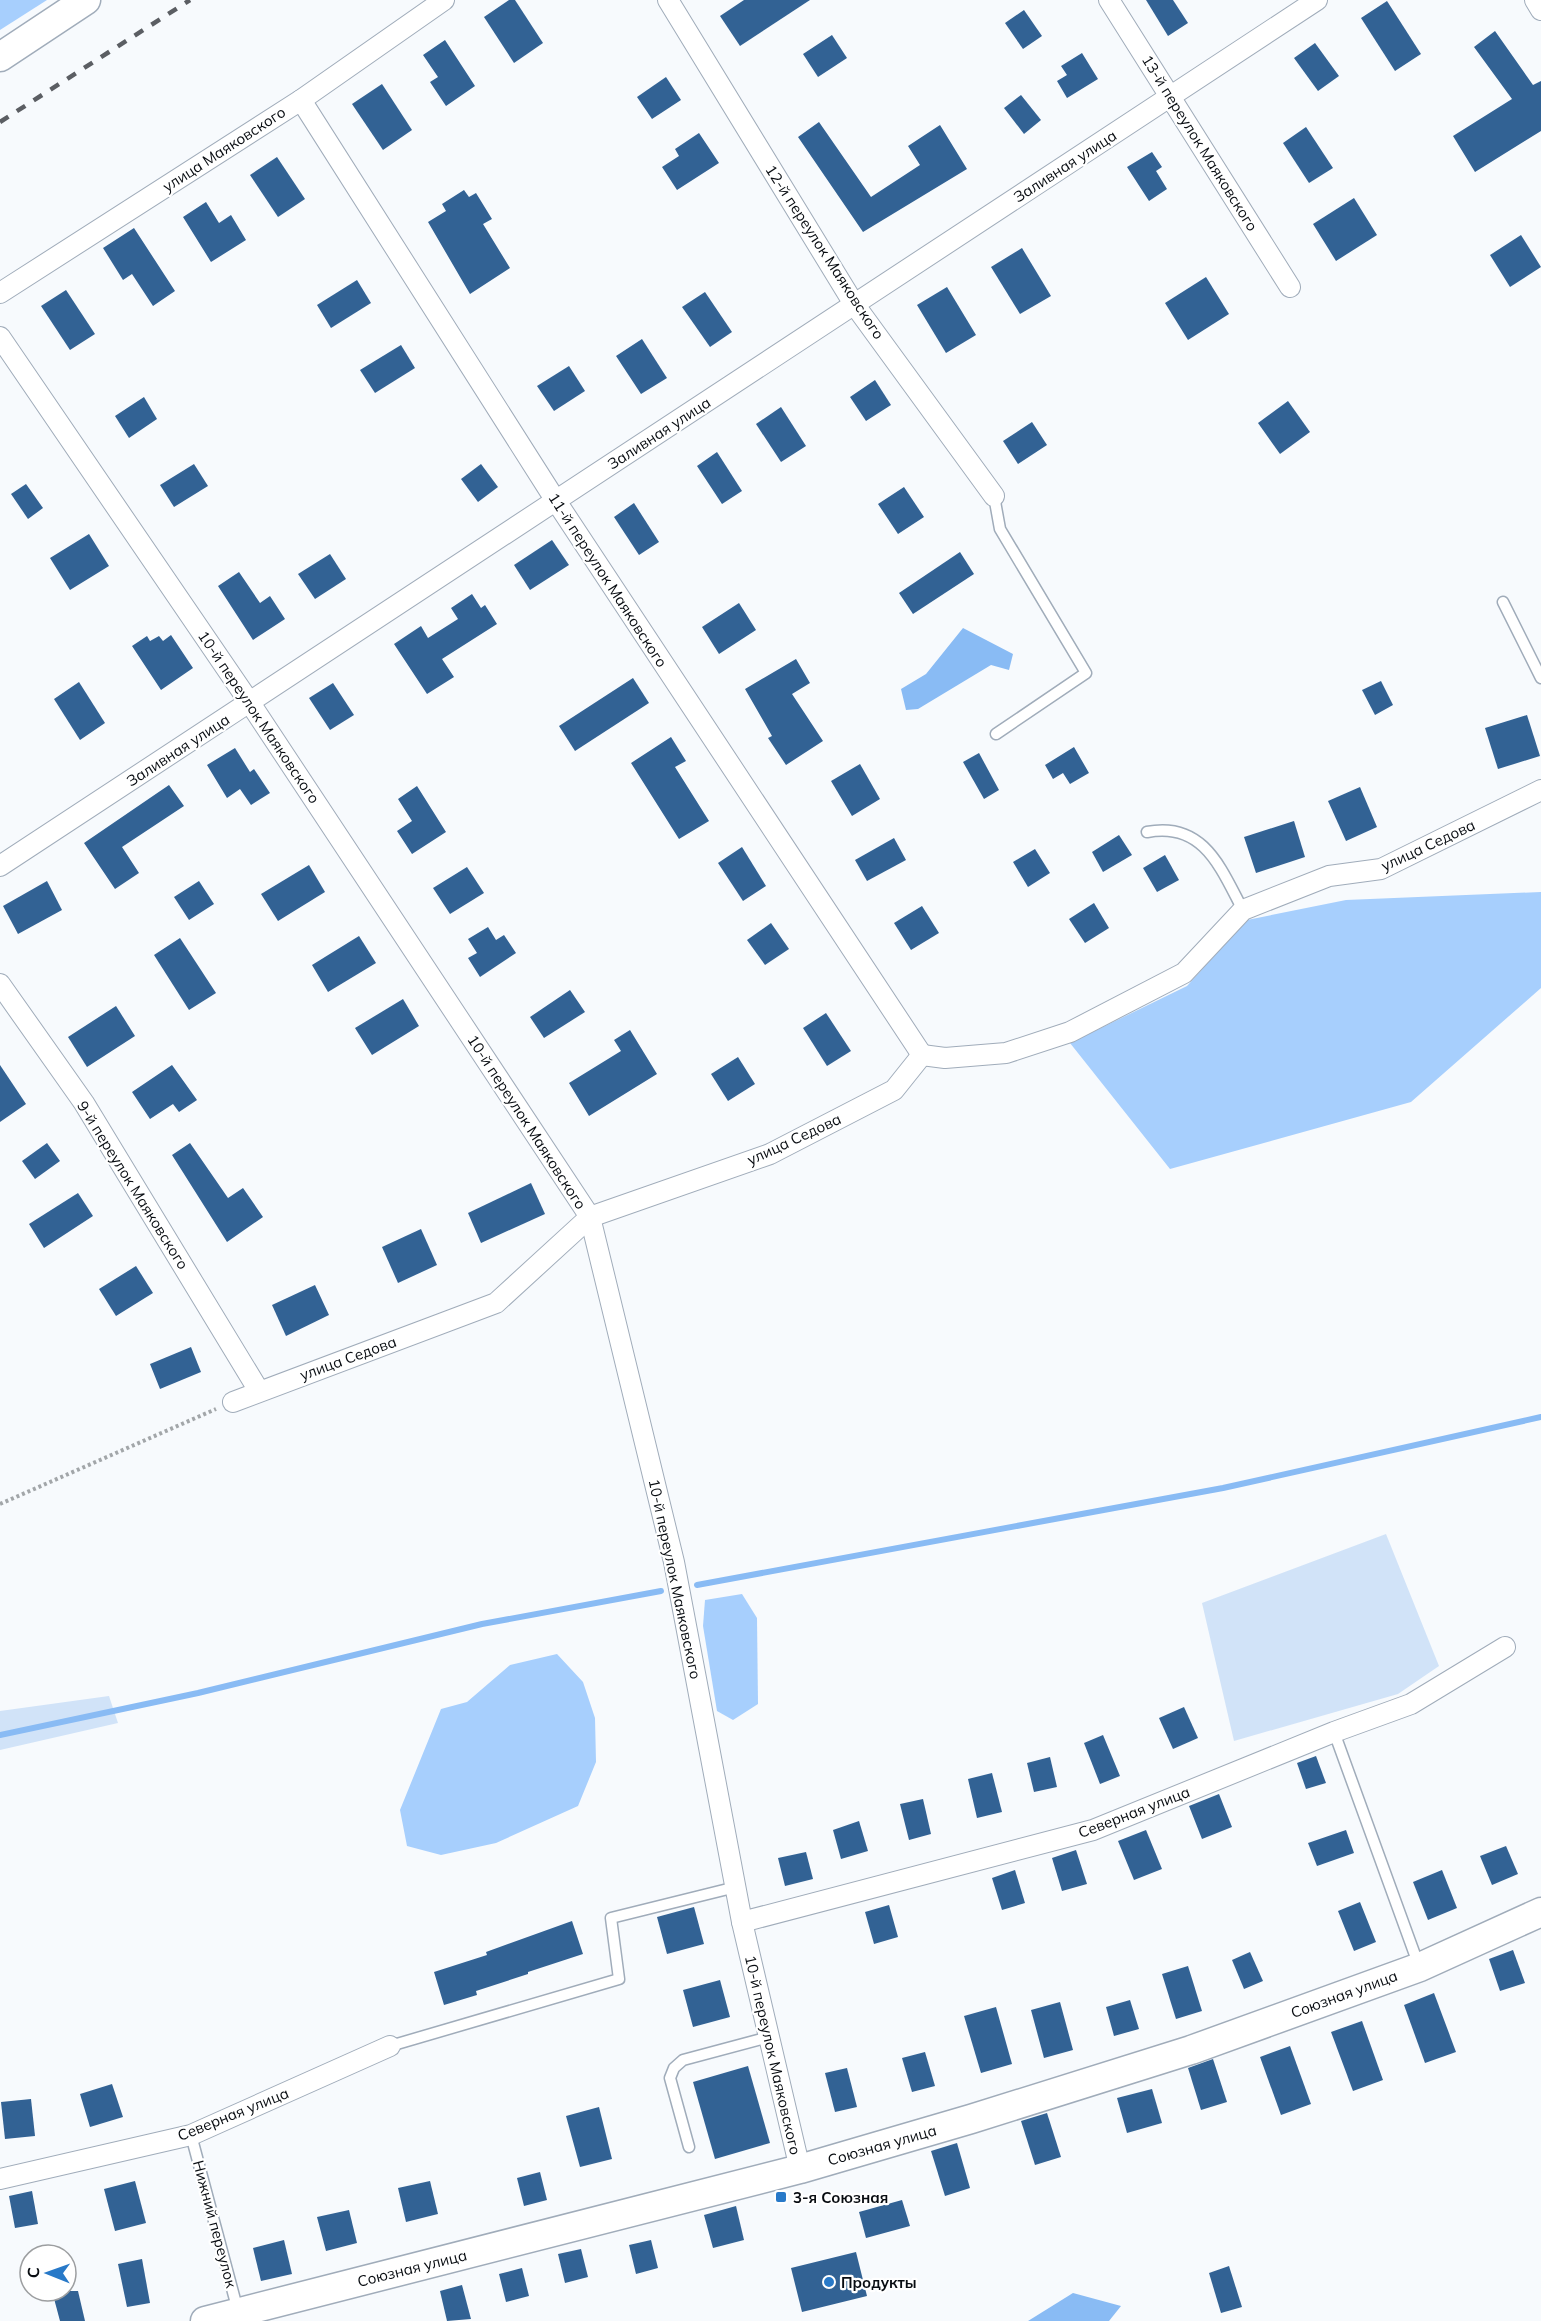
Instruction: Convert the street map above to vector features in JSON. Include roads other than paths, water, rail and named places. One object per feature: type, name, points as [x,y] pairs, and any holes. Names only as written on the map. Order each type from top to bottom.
[{"type":"street","points":[[0,57],[86,0]]},
{"type":"street","name":"улица Маяковского","points":[[0,293],[301,100],[444,0]]},
{"type":"street","name":"12-й переулок Маяковского","points":[[668,0],[854,304],[994,496]]},
{"type":"street","name":"13-й переулок Маяковского","points":[[1109,0],[1290,287]]},
{"type":"street","name":"Заливная улица","points":[[0,866],[1317,0]]},
{"type":"street","points":[[1535,0],[1541,10]]},
{"type":"street","name":"11-й переулок Маяковского","points":[[301,100],[556,501],[922,1055]]},
{"type":"street","name":"10-й переулок Маяковского","points":[[0,337],[250,703],[590,1216],[674,1562],[742,1922],[800,2169]]},
{"type":"street","name":"улица Седова","points":[[233,1402],[259,1390],[496,1303],[590,1216],[770,1154],[894,1090],[922,1055],[945,1058],[1006,1053],[1070,1032],[1184,973],[1243,910],[1329,876],[1381,869],[1541,790]]},
{"type":"street","name":"9-й переулок Маяковского","points":[[0,984],[84,1103],[259,1390]]},
{"type":"street","name":"Северная улица","points":[[742,1922],[1093,1830],[1334,1732],[1411,1704],[1505,1647]]},
{"type":"street","name":"Союзная улица","points":[[205,2321],[800,2169],[1191,2050],[1420,1966],[1541,1912]]},
{"type":"street","name":"Северная улица","points":[[0,2179],[191,2134],[390,2046]]},
{"type":"lane","points":[[994,496],[1000,529],[1086,673],[996,734]]},
{"type":"lane","points":[[1503,602],[1541,678]]},
{"type":"lane","points":[[1147,832],[1164,828],[1191,836],[1215,856],[1243,910]]},
{"type":"lane","points":[[1334,1732],[1420,1966]]},
{"type":"lane","points":[[390,2046],[619,1979],[611,1918],[736,1887]]},
{"type":"lane","points":[[689,2147],[670,2078],[674,2068],[683,2060],[769,2037]]},
{"type":"lane","name":"Нижний переулок","points":[[191,2134],[239,2313]]},
{"type":"waterway","points":[[697,1585],[1223,1488],[1541,1417]]},
{"type":"waterway","points":[[0,1735],[198,1693],[482,1624],[661,1591]]},
{"type":"railway","points":[[0,122],[190,0]]},
{"type":"place","name":"3-я Союзная","points":[[781,2197]]},
{"type":"place","name":"Продукты","points":[[829,2282]]}]
